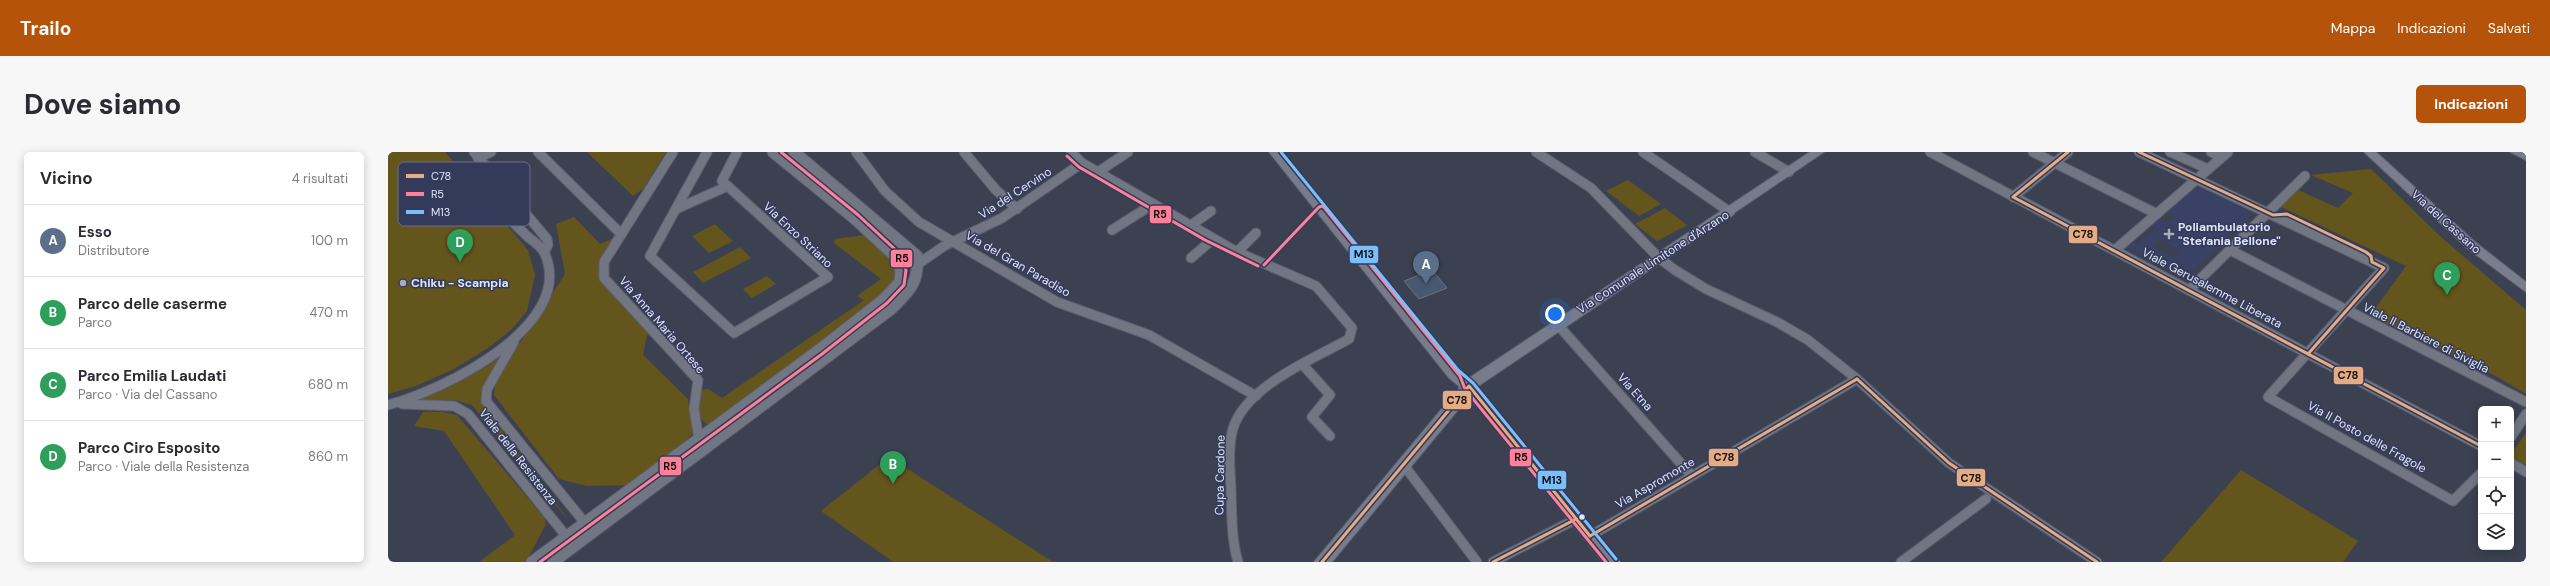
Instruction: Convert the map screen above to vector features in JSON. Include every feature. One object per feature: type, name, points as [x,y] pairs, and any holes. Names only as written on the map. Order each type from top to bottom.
[{"type":"highway","points":[[2516,152],[2526,156]]},
{"type":"main road","points":[[1274,152],[1454,374],[1469,386],[1612,562]]},
{"type":"main road","points":[[1286,152],[1464,373],[1469,386]]},
{"type":"main road","name":"Via Comunale Limitone d'Arzano","points":[[1322,562],[1469,386],[1818,152]]},
{"type":"main road","name":"Via del Cassano","points":[[2369,152],[2471,245],[2526,288]]},
{"type":"street","points":[[476,155],[491,152]]},
{"type":"street","points":[[538,152],[617,230],[622,232]]},
{"type":"street","name":"Via Anna Maria Ortese","points":[[673,152],[604,262],[604,278],[698,380],[694,409],[699,439]]},
{"type":"street","points":[[676,209],[707,152]]},
{"type":"street","points":[[676,209],[728,186],[722,181],[737,152]]},
{"type":"street","points":[[532,562],[819,350],[893,290],[900,282],[901,271],[896,257],[854,218],[773,152]]},
{"type":"street","points":[[553,562],[891,309],[913,287],[917,260],[794,152]]},
{"type":"street","name":"Via del Gran Paradiso","points":[[856,152],[891,196],[919,222],[1057,302],[1149,335],[1256,396]]},
{"type":"street","points":[[964,152],[996,190],[1017,208]]},
{"type":"street","points":[[1071,152],[1082,163],[1237,252],[1256,233]]},
{"type":"street","points":[[1098,172],[1128,152]]},
{"type":"street","points":[[1536,152],[1591,188],[1659,258],[1706,289],[1742,304],[1808,340],[1857,379],[1949,463],[2097,562]]},
{"type":"street","points":[[1643,152],[1730,212]]},
{"type":"street","points":[[1755,152],[1789,172]]},
{"type":"street","name":"Viale Gerusalemme Liberata","points":[[1930,152],[2478,444]]},
{"type":"street","points":[[2033,152],[2157,214]]},
{"type":"street","points":[[2013,197],[2068,152]]},
{"type":"street","points":[[2139,152],[2384,268],[2308,354]]},
{"type":"street","points":[[2170,152],[2208,169]]},
{"type":"street","points":[[2211,152],[2225,155]]},
{"type":"street","points":[[2115,250],[2225,155]]},
{"type":"street","name":"Via del Cervino","points":[[917,260],[1017,208],[1082,163]]},
{"type":"street","points":[[2189,290],[2266,212],[2306,176]]},
{"type":"street","name":"Via Enzo Striano","points":[[676,209],[650,256],[734,333],[828,278],[728,186]]},
{"type":"street","points":[[1112,230],[1153,204]]},
{"type":"street","points":[[1190,226],[1211,211]]},
{"type":"street","name":"Viale della Resistenza","points":[[530,218],[547,239],[548,245],[544,252]]},
{"type":"street","name":"Viale della Resistenza","points":[[518,226],[544,252],[552,279],[545,300],[515,340],[487,389],[486,401],[585,523]]},
{"type":"street","points":[[1191,258],[1213,239]]},
{"type":"street","name":"Viale Il Barbiere di Siviglia","points":[[2230,250],[2526,402]]},
{"type":"street","name":"Cupa Cardone","points":[[1237,252],[1316,286],[1351,325],[1353,332],[1349,339],[1256,396],[1236,422],[1232,436],[1231,487],[1234,550],[1238,562]]},
{"type":"street","name":"Via Etna","points":[[1558,325],[1692,476]]},
{"type":"street","name":"Viale della Resistenza","points":[[391,404],[423,394],[455,379],[486,362],[515,340]]},
{"type":"street","name":"Via Il Posto delle Fragole","points":[[2308,354],[2268,397],[2453,501],[2478,476]]},
{"type":"street","points":[[1303,366],[1330,395],[1312,417],[1330,436]]},
{"type":"street","name":"Via Aspromonte","points":[[1590,536],[1857,379]]},
{"type":"street","name":"Viale della Resistenza","points":[[391,404],[454,406],[468,414],[566,536]]},
{"type":"street","points":[[2514,432],[2526,414]]},
{"type":"street","points":[[1403,464],[1477,562]]},
{"type":"street","points":[[2514,465],[2526,472]]},
{"type":"street","points":[[1900,562],[1986,499]]},
{"type":"street","points":[[1493,562],[1576,519]]},
{"type":"street","points":[[585,523],[586,538]]},
{"type":"street","points":[[566,536],[586,538]]},
{"type":"shaded area","points":[[388,152],[445,152],[453,162],[398,162],[398,226],[508,226],[528,250],[535,275],[527,311],[511,330],[488,348],[454,369],[416,386],[388,394]]},
{"type":"shaded area","points":[[587,152],[666,152],[643,189],[633,196]]},
{"type":"shaded area","points":[[2371,169],[2441,237],[2526,310],[2526,394],[2496,376],[2370,316],[2406,266],[2279,206],[2296,189],[2338,208],[2353,193],[2311,175]]},
{"type":"shaded area","points":[[1628,180],[1661,204],[1639,216],[1606,191]]},
{"type":"shaded area","name":"Poliambulatorio \"Stefania Bellone\"","points":[[2195,186],[2252,214],[2184,278],[2125,246],[2131,242],[2137,245],[2156,229],[2150,225],[2157,219],[2167,224],[2176,216],[2166,211]],"holes":[[[2159,239],[2181,251],[2174,258],[2152,246]]]},
{"type":"shaded area","points":[[1665,208],[1687,225],[1657,241],[1635,224]]},
{"type":"shaded area","points":[[574,217],[600,244],[614,238],[604,267],[615,289],[649,326],[643,355],[688,399],[693,433],[680,447],[628,485],[587,486],[559,479],[494,395],[496,380],[565,274],[556,224]]},
{"type":"shaded area","points":[[715,224],[733,241],[709,253],[692,236]]},
{"type":"shaded area","points":[[865,235],[898,261],[893,290],[710,426],[703,421],[696,409],[702,390],[708,389],[722,398],[864,300],[857,296],[881,279],[834,243],[835,239]]},
{"type":"shaded area","points":[[740,247],[751,258],[703,283],[693,272]]},
{"type":"shaded area","points":[[767,276],[776,284],[752,298],[743,289]]},
{"type":"shaded area","points":[[504,353],[482,391],[481,402],[569,521],[472,405],[455,400],[417,400],[489,365]]},
{"type":"shaded area","points":[[423,412],[443,412],[457,415],[544,517],[546,524],[526,562],[479,562],[515,535],[444,431],[414,426]]},
{"type":"shaded area","points":[[2526,433],[2526,465],[2514,459],[2514,450]]},
{"type":"shaded area","points":[[889,457],[1053,562],[893,562],[821,511]]},
{"type":"shaded area","points":[[2241,470],[2358,541],[2343,562],[2161,562]]},
{"type":"building","points":[[1432,270],[1447,288],[1419,299],[1404,281]]},
{"type":"transit line","name":"R5","points":[[540,562],[822,354],[887,303],[904,285],[906,270],[900,254],[857,214],[781,152]]},
{"type":"transit line","name":"M13","points":[[1281,152],[1458,370],[1473,383],[1616,559]]},
{"type":"transit line","name":"C78","points":[[2068,152],[2013,197],[2478,444]]},
{"type":"transit line","name":"C78","points":[[2139,152],[2273,215],[2287,214],[2366,252],[2371,256],[2372,262],[2384,268],[2308,354]]},
{"type":"transit line","name":"R5","points":[[1067,156],[1079,167],[1205,240],[1258,266]]},
{"type":"transit line","name":"R5","points":[[1264,265],[1319,207],[1323,206],[1460,376],[1465,389],[1606,562]]},
{"type":"transit line","name":"C78","points":[[1857,379],[1949,463],[2097,562]]},
{"type":"transit line","name":"C78","points":[[1590,536],[1857,379]]},
{"type":"transit line","name":"C78","points":[[1322,562],[1469,386],[1590,536]]},
{"type":"transit line","name":"C78","points":[[1493,562],[1576,519]]},
{"type":"place","name":"Poliambulatorio \"Stefania Bellone\"","points":[[2169,234]]},
{"type":"place","name":"Parco Ciro Esposito","points":[[460,262]]},
{"type":"place","name":"Chiku - Scampia","points":[[403,283]]},
{"type":"place","name":"Esso","points":[[1426,284]]},
{"type":"place","name":"Parco Emilia Laudati","points":[[2447,295]]},
{"type":"place","name":"Parco delle caserme","points":[[893,484]]}]
